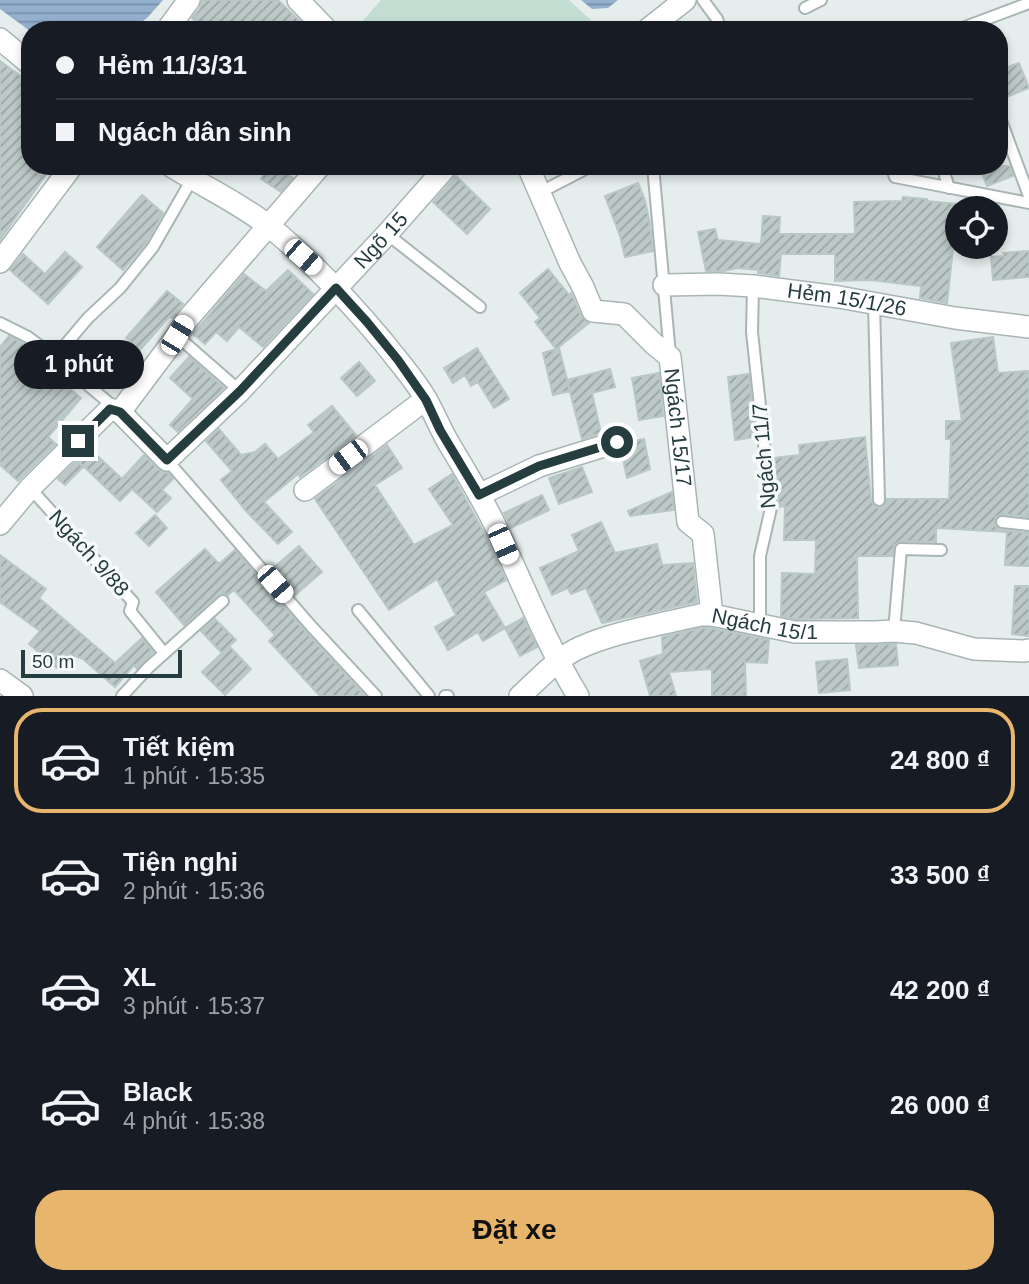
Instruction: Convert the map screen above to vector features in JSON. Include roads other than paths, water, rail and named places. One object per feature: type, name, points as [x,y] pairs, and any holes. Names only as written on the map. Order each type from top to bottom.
[{"type":"street","points":[[174,21],[189,0]]},
{"type":"street","points":[[298,0],[318,21]]},
{"type":"street","points":[[658,21],[685,0]]},
{"type":"street","points":[[0,39],[21,56]]},
{"type":"street","points":[[0,262],[65,175]]},
{"type":"street","points":[[186,175],[268,226],[321,272],[398,360],[426,400],[440,430],[479,495],[558,663],[578,696]]},
{"type":"street","points":[[120,412],[186,321],[312,175]]},
{"type":"street","name":"Ngõ 15","points":[[167,460],[240,391],[439,175]]},
{"type":"street","name":"Ngách 15/17","points":[[532,175],[593,311],[624,314],[670,357],[688,523],[703,534],[712,615]]},
{"type":"street","name":"Hẻm 15/1/26","points":[[664,285],[752,286],[1029,327]]},
{"type":"street","points":[[305,490],[426,400]]},
{"type":"street","points":[[0,524],[30,488],[110,409],[120,412],[167,460]]},
{"type":"street","points":[[479,495],[539,466],[617,442]]},
{"type":"street","name":"Ngách 15/1","points":[[520,696],[577,648],[609,637],[699,615],[712,615],[795,632],[894,631],[916,633],[974,649],[1029,650]]},
{"type":"street","points":[[0,680],[22,696]]},
{"type":"lane","points":[[703,0],[718,21]]},
{"type":"lane","points":[[805,8],[821,0]]},
{"type":"lane","points":[[981,21],[1029,3]]},
{"type":"lane","points":[[1008,139],[1029,196]]},
{"type":"lane","points":[[539,193],[574,175]]},
{"type":"lane","points":[[654,175],[670,357]]},
{"type":"lane","points":[[894,175],[1029,203]]},
{"type":"lane","points":[[945,175],[949,188]]},
{"type":"lane","points":[[55,357],[88,318],[120,288],[153,247],[192,179]]},
{"type":"lane","points":[[387,234],[480,307]]},
{"type":"lane","name":"Ngách 11/7","points":[[752,286],[752,332],[771,508],[760,556],[760,626]]},
{"type":"lane","points":[[874,303],[879,500]]},
{"type":"lane","points":[[0,323],[28,337],[55,357],[120,412]]},
{"type":"lane","points":[[177,335],[240,391]]},
{"type":"lane","points":[[167,460],[311,626],[376,696]]},
{"type":"lane","name":"Ngách 9/88","points":[[30,488],[134,602],[130,611],[164,653]]},
{"type":"lane","points":[[1002,522],[1029,525]]},
{"type":"lane","points":[[894,631],[901,549],[941,550]]},
{"type":"lane","points":[[122,696],[149,667],[223,601]]},
{"type":"lane","points":[[358,610],[429,696]]},
{"type":"water","points":[[0,0],[163,0],[143,21],[21,21],[21,24],[0,9]]},
{"type":"water","points":[[581,0],[618,0],[608,8],[592,9]]}]
